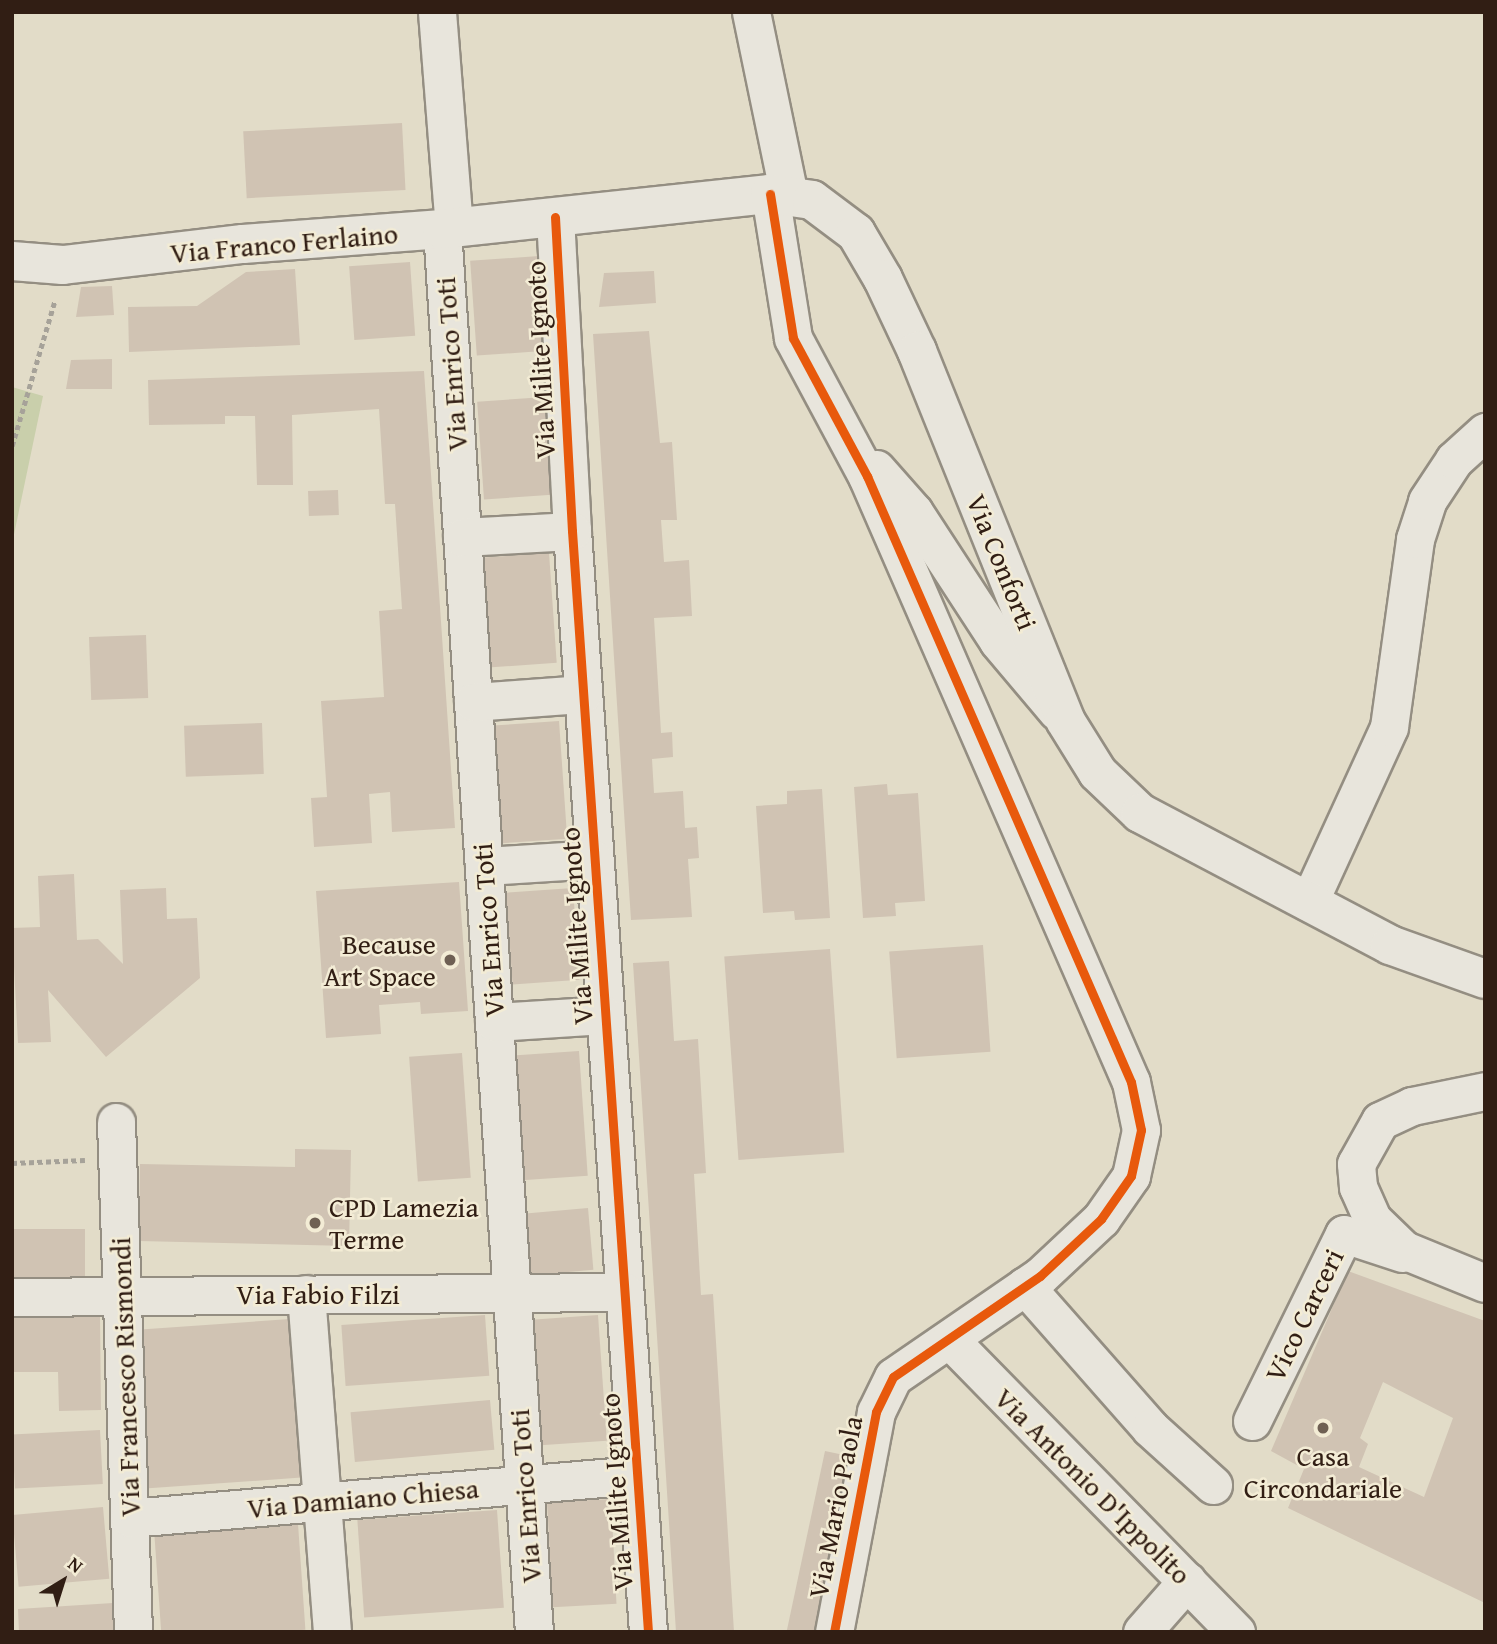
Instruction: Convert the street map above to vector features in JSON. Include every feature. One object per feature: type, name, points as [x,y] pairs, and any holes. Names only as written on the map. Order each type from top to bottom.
[{"type":"main road","name":"Via Conforti","points":[[555,218],[780,194],[812,200],[844,221],[883,279],[917,351],[1065,720],[1098,773],[1140,813],[1390,945],[1485,979]]},
{"type":"main road","name":"Via Franco Ferlaino","points":[[12,261],[64,265],[243,244],[555,218]]},
{"type":"street","name":"Via Enrico Toti","points":[[437,12],[462,537],[534,1632]]},
{"type":"street","points":[[751,12],[780,194],[793,338],[840,429],[914,512],[998,640],[1065,720]]},
{"type":"street","name":"Via Milite Ignoto","points":[[555,218],[572,531],[648,1632]]},
{"type":"street","name":"Via Mario Paola","points":[[834,1632],[876,1412],[893,1377],[1026,1286],[1101,1219],[1131,1176],[1141,1130],[1131,1082],[867,476],[840,429]]},
{"type":"street","points":[[1309,902],[1389,727],[1415,539],[1427,501],[1454,460],[1485,432]]},
{"type":"street","points":[[462,537],[572,531]]},
{"type":"street","points":[[473,702],[583,694]]},
{"type":"street","points":[[484,866],[594,859]]},
{"type":"street","points":[[494,1022],[605,1015]]},
{"type":"street","points":[[1485,1091],[1412,1106],[1380,1121],[1356,1164],[1358,1187],[1371,1219],[1404,1250],[1485,1283]]},
{"type":"street","name":"Via Francesco Rismondi","points":[[116,1122],[133,1632]]},
{"type":"street","name":"Vico Carceri","points":[[1252,1421],[1344,1234],[1450,1268]]},
{"type":"street","points":[[1026,1286],[1150,1428],[1213,1485]]},
{"type":"street","name":"Via Fabio Filzi","points":[[12,1297],[624,1292]]},
{"type":"street","points":[[306,1294],[332,1632]]},
{"type":"street","name":"Via Antonio D'Ippolito","points":[[950,1340],[1236,1632]]},
{"type":"street","name":"Via Damiano Chiesa","points":[[130,1518],[637,1475]]},
{"type":"street","points":[[1142,1632],[1186,1581]]},
{"type":"path","points":[[12,446],[64,265]]},
{"type":"path","points":[[12,1163],[117,1158]]},
{"type":"green space","points":[[12,387],[43,396],[12,544]]},
{"type":"building","points":[[402,123],[406,190],[247,198],[243,131]]},
{"type":"building","points":[[539,256],[546,351],[477,356],[470,261]]},
{"type":"building","points":[[410,262],[415,336],[354,340],[349,266]]},
{"type":"building","points":[[295,269],[300,345],[129,352],[128,307],[197,306],[246,272]]},
{"type":"building","points":[[654,271],[656,303],[599,307],[604,273]]},
{"type":"building","points":[[112,286],[114,315],[76,317],[81,287]]},
{"type":"building","points":[[649,331],[660,443],[672,442],[677,520],[661,520],[664,562],[689,560],[692,616],[654,618],[661,733],[672,732],[673,757],[652,759],[654,793],[683,791],[685,828],[697,827],[699,858],[688,859],[692,917],[631,920],[593,334]]},
{"type":"building","points":[[112,359],[112,389],[66,389],[71,360]]},
{"type":"building","points":[[424,371],[455,828],[392,832],[390,792],[369,794],[372,843],[314,847],[311,798],[327,797],[321,701],[384,697],[379,611],[402,609],[395,504],[385,504],[379,409],[292,415],[293,485],[257,485],[255,416],[225,416],[225,424],[149,425],[148,380]]},
{"type":"building","points":[[545,397],[552,495],[484,500],[477,402]]},
{"type":"building","points":[[338,490],[339,515],[309,516],[308,491]]},
{"type":"building","points":[[549,553],[557,663],[488,668],[480,558]]},
{"type":"building","points":[[146,635],[148,698],[91,700],[89,637]]},
{"type":"building","points":[[559,721],[567,839],[501,843],[493,726]]},
{"type":"building","points":[[262,723],[264,774],[186,777],[184,726]]},
{"type":"building","points":[[887,784],[888,795],[918,793],[925,901],[895,903],[896,916],[863,918],[854,787]]},
{"type":"building","points":[[822,789],[830,918],[795,920],[794,911],[763,913],[756,806],[787,804],[787,791]]},
{"type":"building","points":[[74,874],[77,940],[98,939],[123,964],[120,890],[166,888],[167,919],[197,918],[200,978],[106,1057],[48,990],[51,1042],[18,1043],[12,928],[40,927],[38,876]]},
{"type":"building","points":[[459,882],[468,1011],[421,1014],[420,1002],[379,1005],[381,1034],[326,1038],[316,891]]},
{"type":"building","points":[[573,888],[579,980],[513,984],[506,893]]},
{"type":"building","points":[[983,945],[990,1052],[897,1058],[889,952]]},
{"type":"building","points":[[830,949],[844,1153],[738,1160],[724,956]]},
{"type":"building","points":[[669,961],[674,1041],[698,1039],[706,1173],[694,1174],[701,1295],[713,1294],[734,1632],[676,1632],[633,963]]},
{"type":"building","points":[[579,1051],[588,1176],[522,1180],[513,1056]]},
{"type":"building","points":[[462,1053],[471,1178],[418,1181],[409,1057]]},
{"type":"building","points":[[295,1149],[351,1150],[349,1246],[139,1241],[140,1164],[295,1167]]},
{"type":"building","points":[[588,1208],[593,1270],[526,1276],[520,1214]]},
{"type":"building","points":[[12,1229],[85,1229],[85,1277],[12,1277]]},
{"type":"building","name":"Casa Circondariale","points":[[1348,1271],[1485,1321],[1485,1603],[1288,1508],[1304,1469],[1271,1451]],"holes":[[[1383,1382],[1453,1418],[1424,1497],[1359,1467],[1368,1444],[1360,1438]]]},
{"type":"building","points":[[485,1315],[489,1376],[346,1386],[341,1325]]},
{"type":"building","points":[[598,1315],[607,1441],[537,1446],[528,1320]]},
{"type":"building","points":[[12,1317],[100,1317],[101,1410],[59,1411],[58,1372],[12,1372]]},
{"type":"building","points":[[290,1319],[301,1478],[148,1488],[137,1330]]},
{"type":"building","points":[[490,1400],[494,1450],[355,1462],[351,1412]]},
{"type":"building","points":[[100,1430],[103,1484],[15,1489],[12,1435]]},
{"type":"building","points":[[825,1451],[858,1458],[821,1632],[787,1632]]},
{"type":"building","points":[[611,1499],[616,1604],[553,1607],[547,1502]]},
{"type":"building","points":[[103,1507],[109,1579],[19,1587],[12,1515]]},
{"type":"building","points":[[497,1510],[504,1608],[364,1618],[357,1520]]},
{"type":"building","points":[[298,1524],[305,1630],[161,1632],[154,1534]]},
{"type":"building","points":[[113,1603],[115,1632],[19,1632],[18,1609]]},
{"type":"cycle path","points":[[770,194],[793,338],[867,476],[1131,1082],[1141,1130],[1131,1176],[1101,1219],[1040,1276],[893,1377],[876,1412],[834,1632]]},
{"type":"cycle path","points":[[555,217],[572,531],[648,1632]]},
{"type":"place","name":"Because Art Space","points":[[450,960]]},
{"type":"place","name":"CPD Lamezia Terme","points":[[315,1223]]},
{"type":"place","name":"Casa Circondariale","points":[[1323,1428]]}]
